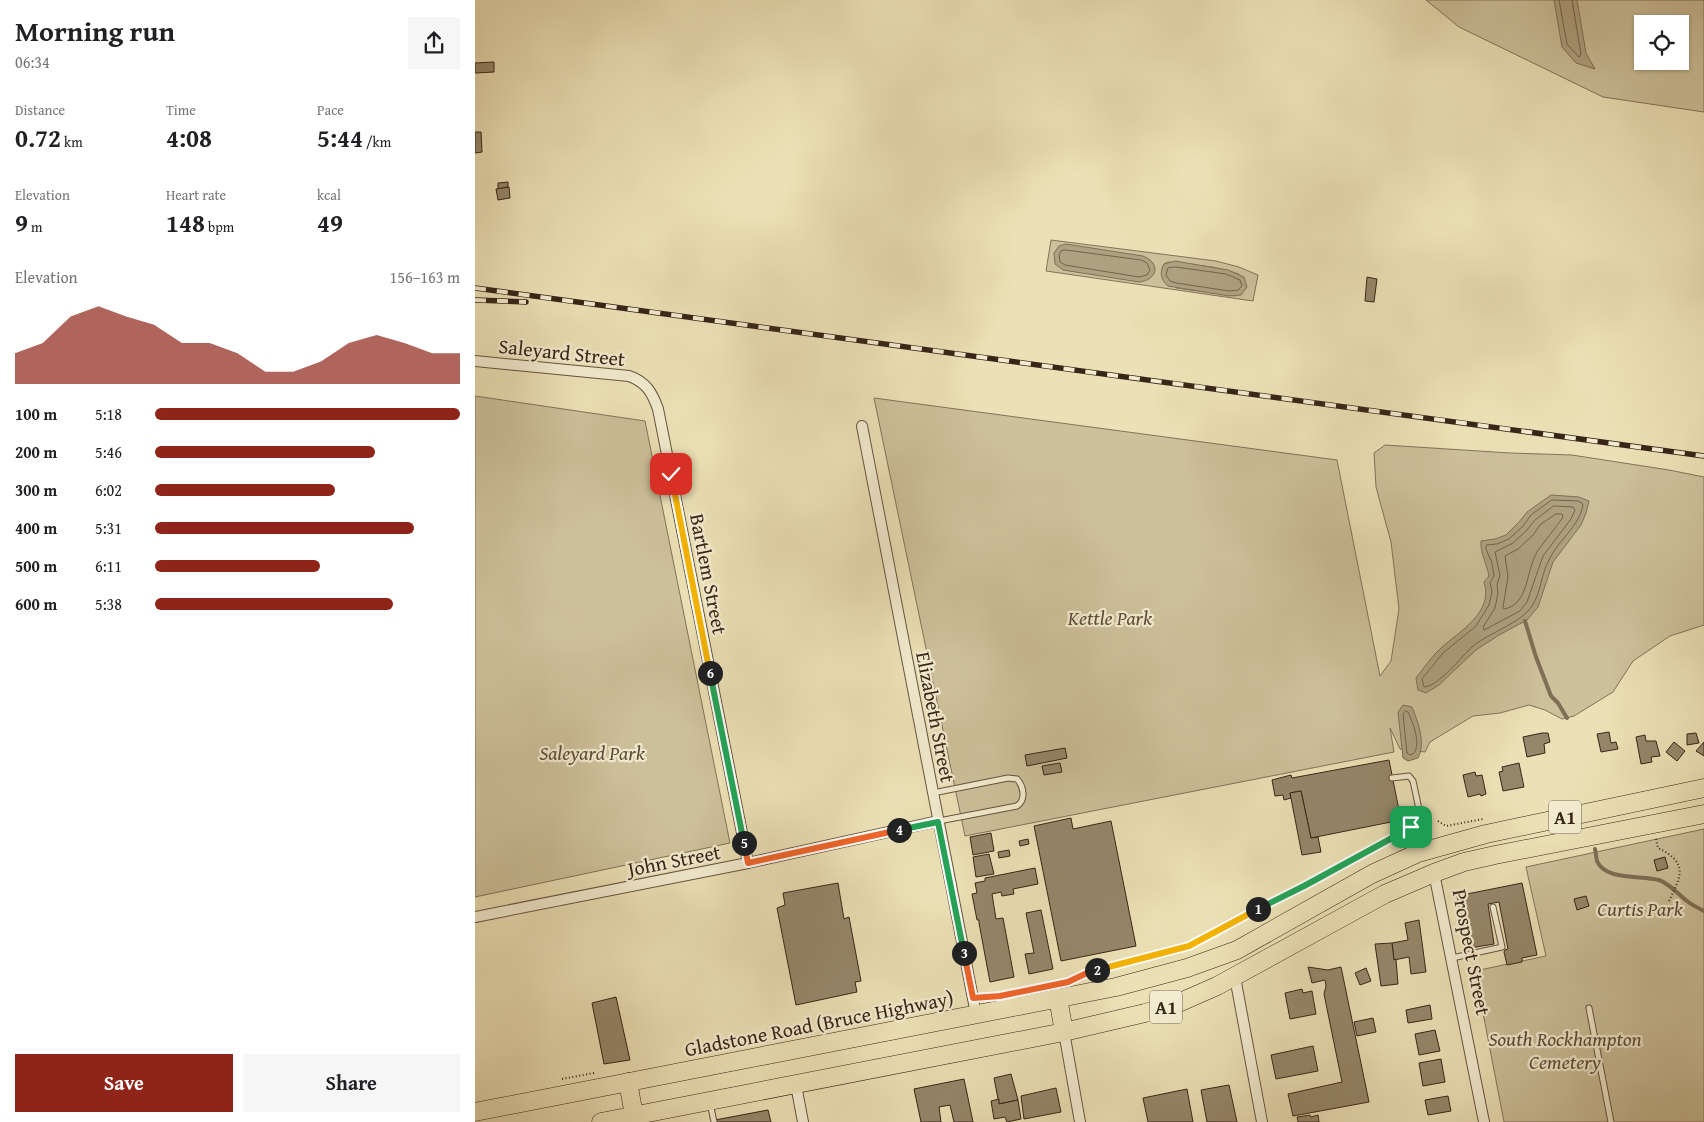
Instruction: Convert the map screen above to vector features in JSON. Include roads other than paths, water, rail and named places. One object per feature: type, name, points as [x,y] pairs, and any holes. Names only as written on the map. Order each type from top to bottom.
[{"type":"highway","name":"Gladstone Road (Bruce Highway)","points":[[475,1112],[1058,998],[1187,968],[1260,938],[1372,874],[1404,858],[1486,834],[1704,788]]},
{"type":"highway","name":"A1","points":[[601,1122],[635,1119],[709,1102],[1064,1032],[1153,1011],[1183,1001],[1235,977],[1357,908],[1463,862],[1704,814]]},
{"type":"highway","name":"Prospect Street","points":[[1428,850],[1434,873]]},
{"type":"highway","points":[[1058,998],[1064,1032]]},
{"type":"highway","points":[[628,1082],[635,1119]]},
{"type":"street","name":"Saleyard Street","points":[[475,360],[629,376],[645,384],[655,399],[658,409]]},
{"type":"street","name":"Bartlem Street","points":[[658,409],[748,863]]},
{"type":"street","name":"Elizabeth Street","points":[[862,426],[976,1014]]},
{"type":"street","name":"John Street","points":[[475,917],[748,863],[938,822]]},
{"type":"street","name":"Prospect Street","points":[[1434,873],[1484,1122]]},
{"type":"street","points":[[1235,977],[1261,1122]]},
{"type":"street","points":[[1064,1032],[1080,1122]]},
{"type":"street","points":[[796,1085],[803,1122]]},
{"type":"lane","points":[[1392,778],[1409,776],[1413,781],[1428,850]]},
{"type":"lane","points":[[933,793],[1008,778],[1017,779],[1022,790],[1023,798],[1017,806],[938,822]]},
{"type":"lane","points":[[1452,958],[1502,947],[1493,907]]},
{"type":"lane","points":[[1589,1008],[1611,1122]]},
{"type":"lane","points":[[709,1102],[713,1122]]},
{"type":"water","points":[[1554,0],[1577,0],[1586,53],[1595,69],[1576,63],[1562,47]]},
{"type":"water","points":[[1066,244],[1143,256],[1153,263],[1155,271],[1150,278],[1139,282],[1063,270],[1055,264],[1054,253],[1059,246]]},
{"type":"water","points":[[1175,261],[1228,270],[1244,277],[1247,287],[1241,295],[1229,296],[1168,286],[1162,279],[1161,273],[1164,264]]},
{"type":"water","points":[[1551,495],[1579,497],[1589,501],[1581,525],[1553,562],[1538,607],[1527,620],[1476,650],[1439,685],[1426,693],[1418,690],[1416,678],[1437,651],[1466,628],[1480,612],[1484,603],[1486,593],[1484,582],[1489,576],[1481,541],[1506,535],[1527,512]]},
{"type":"water","points":[[1403,705],[1412,707],[1419,726],[1421,739],[1418,758],[1408,761],[1403,758],[1398,712]]},
{"type":"waterway","points":[[1525,621],[1551,696],[1558,703],[1567,718]]},
{"type":"waterway","points":[[1595,849],[1597,861],[1608,872],[1659,880],[1704,911]]},
{"type":"railway","points":[[475,288],[1704,456]]},
{"type":"railway","points":[[475,300],[526,302]]},
{"type":"park label","name":"Kettle Park","points":[[1110,617]]},
{"type":"park label","name":"Saleyard Park","points":[[592,752]]},
{"type":"park label","name":"Curtis Park","points":[[1640,908]]},
{"type":"park label","name":"South Rockhampton Cemetery","points":[[1565,1050]]}]
